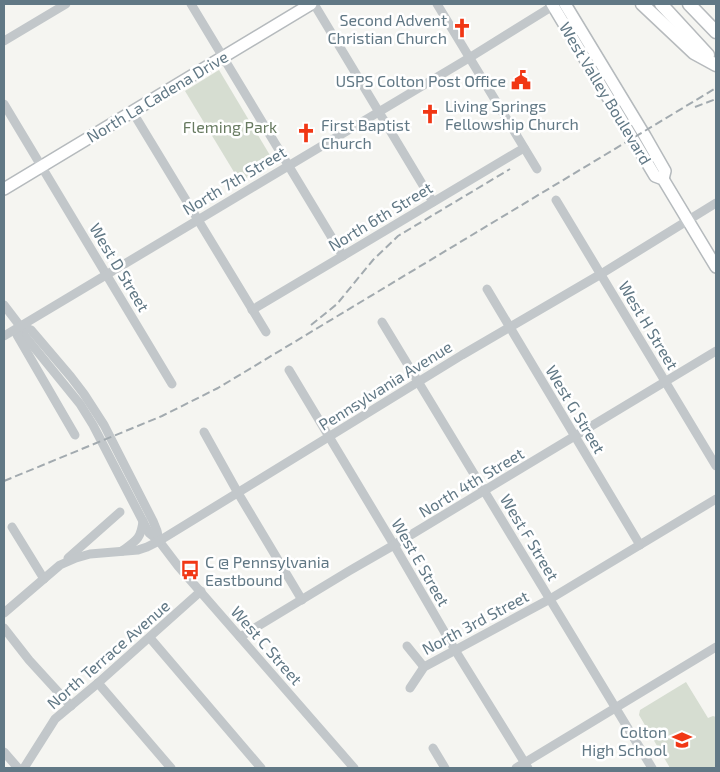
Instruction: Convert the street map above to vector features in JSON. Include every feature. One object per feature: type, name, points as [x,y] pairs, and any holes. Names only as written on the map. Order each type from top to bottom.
[{"type":"highway","points":[[642,4],[716,65]]},
{"type":"highway","points":[[661,4],[697,50]]},
{"type":"highway","points":[[689,4],[715,32]]},
{"type":"main road","name":"North La Cadena Drive","points":[[4,189],[313,4]]},
{"type":"main road","name":"West Valley Boulevard","points":[[557,4],[594,74],[655,176],[663,179],[716,268]]},
{"type":"main road","name":"West Valley Boulevard","points":[[557,4],[620,95],[664,171],[663,179]]},
{"type":"main road","points":[[594,74],[601,79],[611,95],[616,97],[620,95]]},
{"type":"street","points":[[4,41],[66,4]]},
{"type":"street","points":[[191,4],[343,256]]},
{"type":"street","points":[[313,4],[433,202]]},
{"type":"street","points":[[437,4],[537,169]]},
{"type":"street","name":"North 7th Street","points":[[4,336],[557,4]]},
{"type":"street","name":"West D Street","points":[[4,104],[172,384]]},
{"type":"street","points":[[132,111],[266,332]]},
{"type":"street","name":"North 6th Street","points":[[252,310],[524,148]]},
{"type":"street","name":"West H Street","points":[[556,200],[716,466]]},
{"type":"street","name":"Pennsylvania Avenue","points":[[60,565],[90,554],[138,550],[159,541],[716,203]]},
{"type":"street","name":"West G Street","points":[[487,289],[640,545]]},
{"type":"street","name":"West C Street","points":[[4,305],[20,326],[24,335],[80,404],[149,533],[159,541],[178,566],[354,768]]},
{"type":"street","name":"West F Street","points":[[382,322],[652,768]]},
{"type":"street","points":[[20,326],[17,335],[75,435]]},
{"type":"street","name":"West C Street","points":[[20,326],[31,330],[38,337],[72,377],[97,413],[153,520],[158,531],[159,541]]},
{"type":"street","name":"North 4th Street","points":[[240,637],[716,352]]},
{"type":"street","name":"West E Street","points":[[289,370],[526,766]]},
{"type":"street","points":[[204,432],[302,600]]},
{"type":"street","name":"North 3rd Street","points":[[410,688],[424,666],[550,599],[716,499]]},
{"type":"street","name":"Pennsylvania Avenue","points":[[4,613],[120,512]]},
{"type":"street","points":[[122,551],[138,540],[142,532],[143,521]]},
{"type":"street","points":[[12,527],[44,579]]},
{"type":"street","name":"North Terrace Avenue","points":[[24,768],[55,719],[150,638],[201,591]]},
{"type":"street","points":[[4,628],[29,660],[71,706]]},
{"type":"street","points":[[150,638],[261,768]]},
{"type":"street","points":[[407,646],[424,666]]},
{"type":"street","points":[[516,768],[526,766],[716,647]]},
{"type":"street","points":[[98,683],[171,768]]},
{"type":"street","points":[[433,748],[445,768]]},
{"type":"street","points":[[4,752],[18,768]]},
{"type":"green space","name":"Fleming Park","points":[[219,70],[274,162],[240,182],[185,91]]},
{"type":"green space","name":"Colton High School","points":[[686,682],[708,718],[716,717],[716,768],[670,768],[639,715],[640,710]]},
{"type":"railway","points":[[4,481],[162,416],[218,388],[716,88]]},
{"type":"railway","points":[[695,107],[716,99]]},
{"type":"railway","points":[[311,325],[337,304],[373,260],[398,236],[510,169]]},
{"type":"place","name":"Second Advent Christian Church","points":[[462,28]]},
{"type":"place","name":"USPS Colton Post Office","points":[[521,80]]},
{"type":"place","name":"Living Springs Fellowship Church","points":[[430,114]]},
{"type":"place","name":"First Baptist Church","points":[[306,133]]},
{"type":"place","name":"C @ Pennsylvania Eastbound","points":[[190,570]]},
{"type":"place","name":"Colton High School","points":[[682,740]]}]
